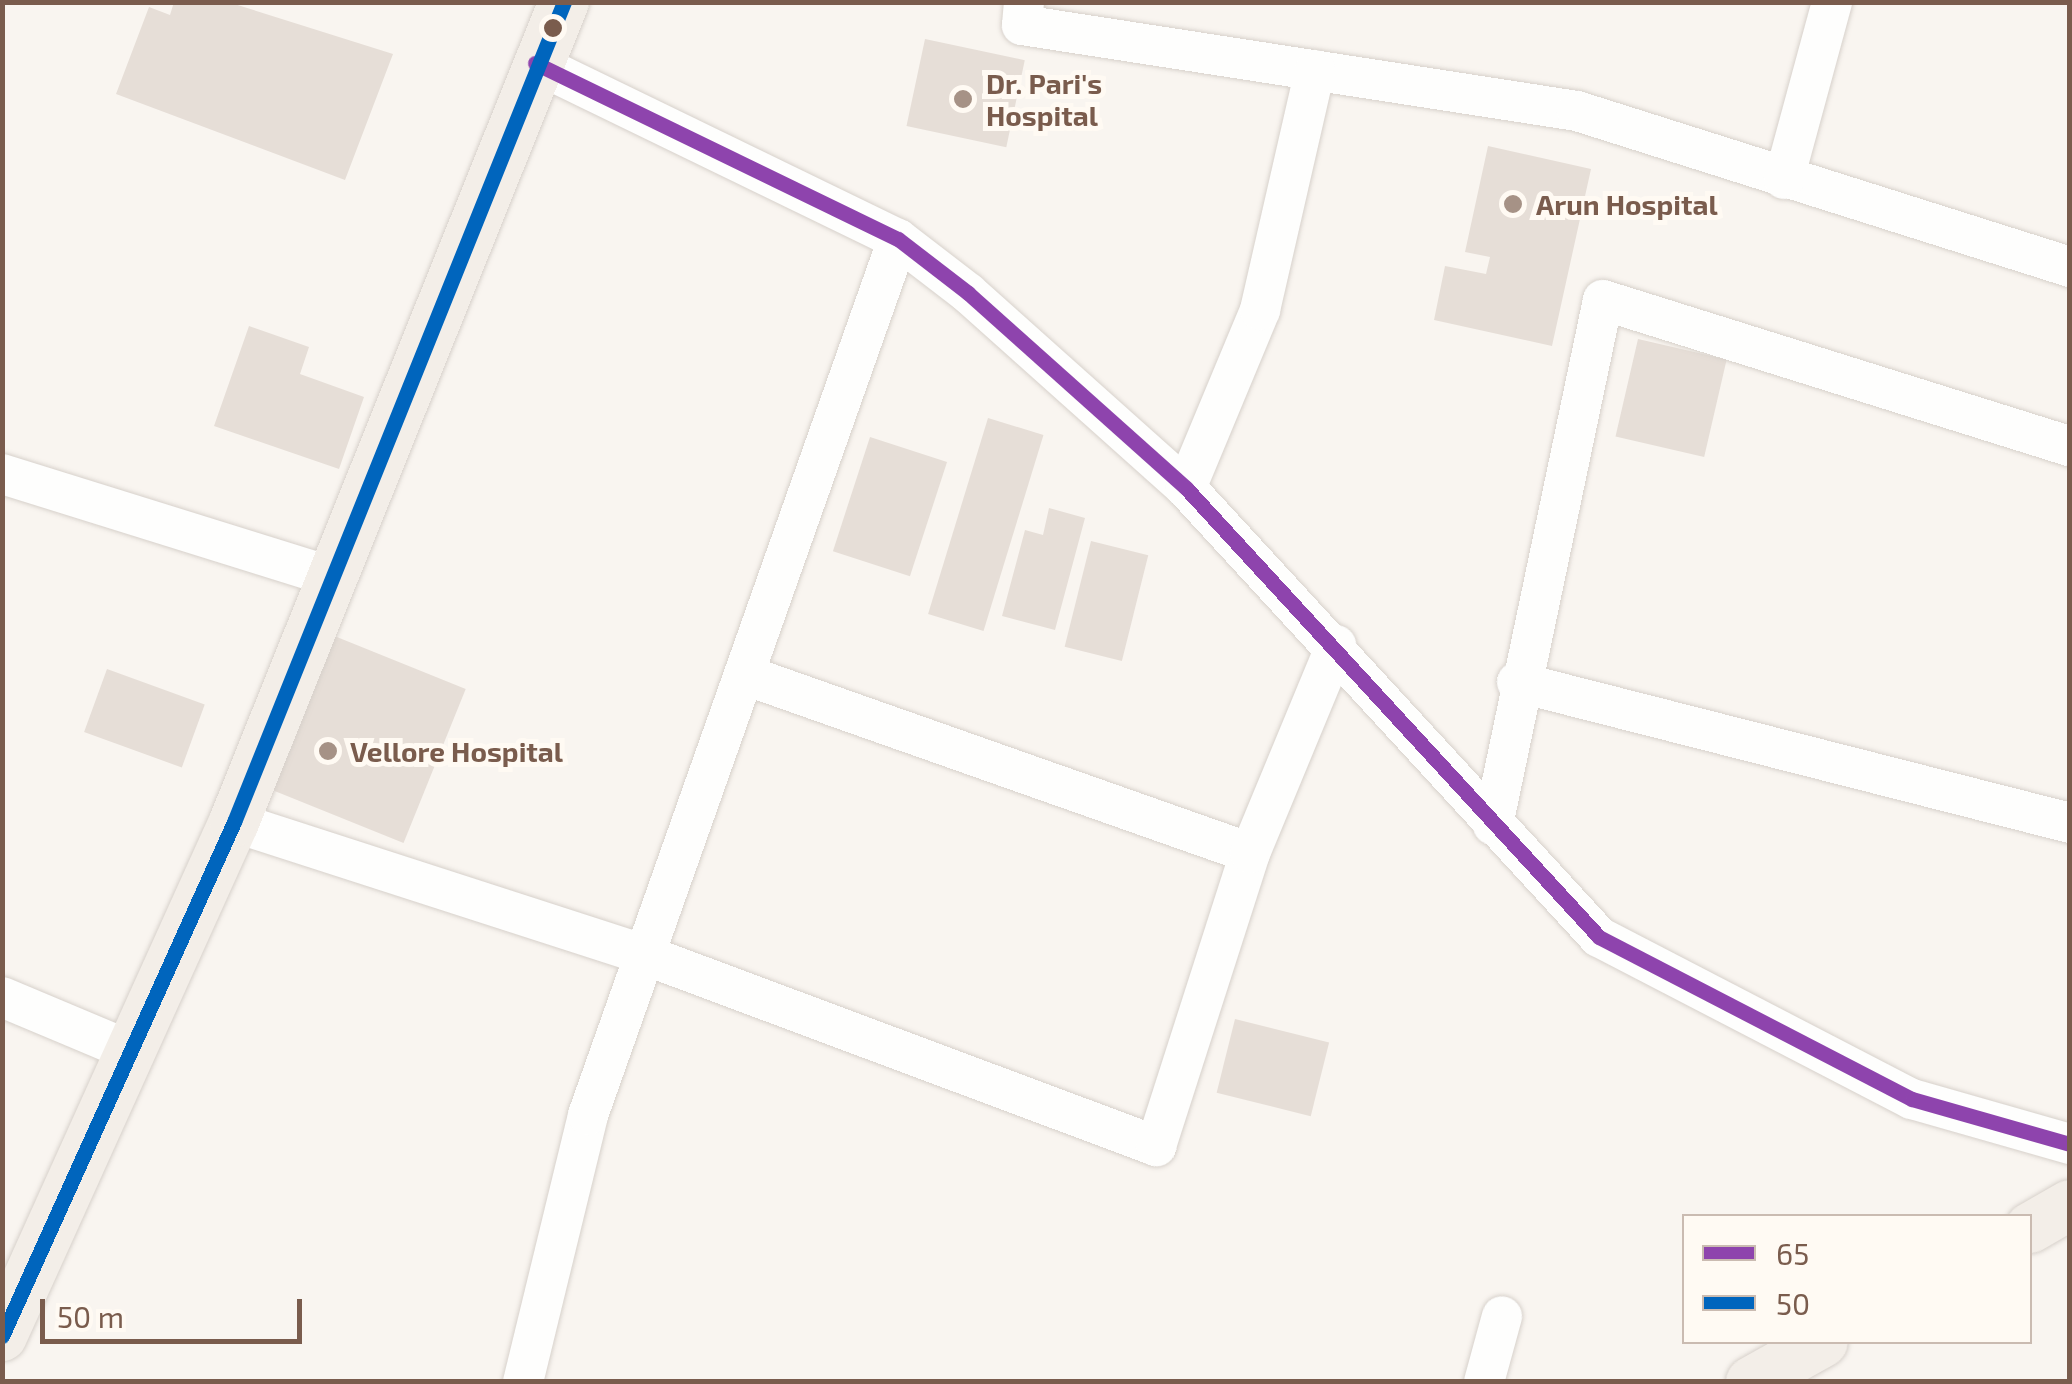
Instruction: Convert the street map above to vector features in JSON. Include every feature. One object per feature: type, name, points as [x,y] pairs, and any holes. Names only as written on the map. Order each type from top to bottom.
[{"type":"main road","points":[[2,1336],[234,822],[327,575],[535,63],[564,2]]},
{"type":"main road","points":[[2032,1227],[2070,1206]]},
{"type":"main road","points":[[1751,1382],[1819,1344]]},
{"type":"street","points":[[1024,2],[1022,24],[1576,110],[2070,267]]},
{"type":"street","points":[[1784,179],[1832,2]]},
{"type":"street","points":[[535,63],[898,239],[1186,488],[1336,645],[1493,824],[1599,936],[1912,1098],[2070,1144]]},
{"type":"street","points":[[1186,488],[1260,310],[1314,70]]},
{"type":"street","points":[[523,1382],[588,1116],[748,676],[898,239]]},
{"type":"street","points":[[1493,824],[1517,682],[1603,300],[2070,446]]},
{"type":"street","points":[[2,474],[327,575]]},
{"type":"street","points":[[234,822],[645,955],[1156,1146],[1250,853],[1336,645]]},
{"type":"street","points":[[748,676],[1250,853]]},
{"type":"street","points":[[1517,682],[2070,822]]},
{"type":"street","points":[[2,997],[133,1052]]},
{"type":"street","points":[[1484,1382],[1502,1316]]},
{"type":"building","points":[[174,2],[228,2],[393,54],[345,180],[116,94],[149,7],[170,15]]},
{"type":"building","points":[[925,39],[1025,60],[1006,147],[906,126]]},
{"type":"building","points":[[1488,146],[1591,169],[1552,346],[1434,320],[1445,266],[1486,274],[1490,257],[1465,252]]},
{"type":"building","points":[[249,326],[309,347],[300,374],[364,397],[339,469],[214,426]]},
{"type":"building","points":[[1638,339],[1727,359],[1704,457],[1616,436]]},
{"type":"building","points":[[988,418],[1043,435],[984,631],[928,614]]},
{"type":"building","points":[[870,437],[947,462],[910,576],[833,551]]},
{"type":"building","points":[[1049,508],[1085,518],[1055,630],[1002,616],[1025,530],[1043,535]]},
{"type":"building","points":[[1091,541],[1148,555],[1122,661],[1065,647]]},
{"type":"building","points":[[322,631],[466,689],[404,843],[260,785]]},
{"type":"building","points":[[107,669],[205,705],[182,768],[84,732]]},
{"type":"building","points":[[1235,1019],[1329,1042],[1311,1116],[1217,1093]]},
{"type":"transit line","name":"50","points":[[2,1336],[234,822],[564,2]]},
{"type":"transit line","name":"65","points":[[535,63],[898,239],[968,293],[1186,488],[1599,937],[1912,1099],[2070,1144]]},
{"type":"place","name":"Dr. Pari's Hospital","points":[[963,99]]},
{"type":"place","name":"Arun Hospital","points":[[1513,204]]},
{"type":"place","name":"Vellore Hospital","points":[[328,751]]}]
